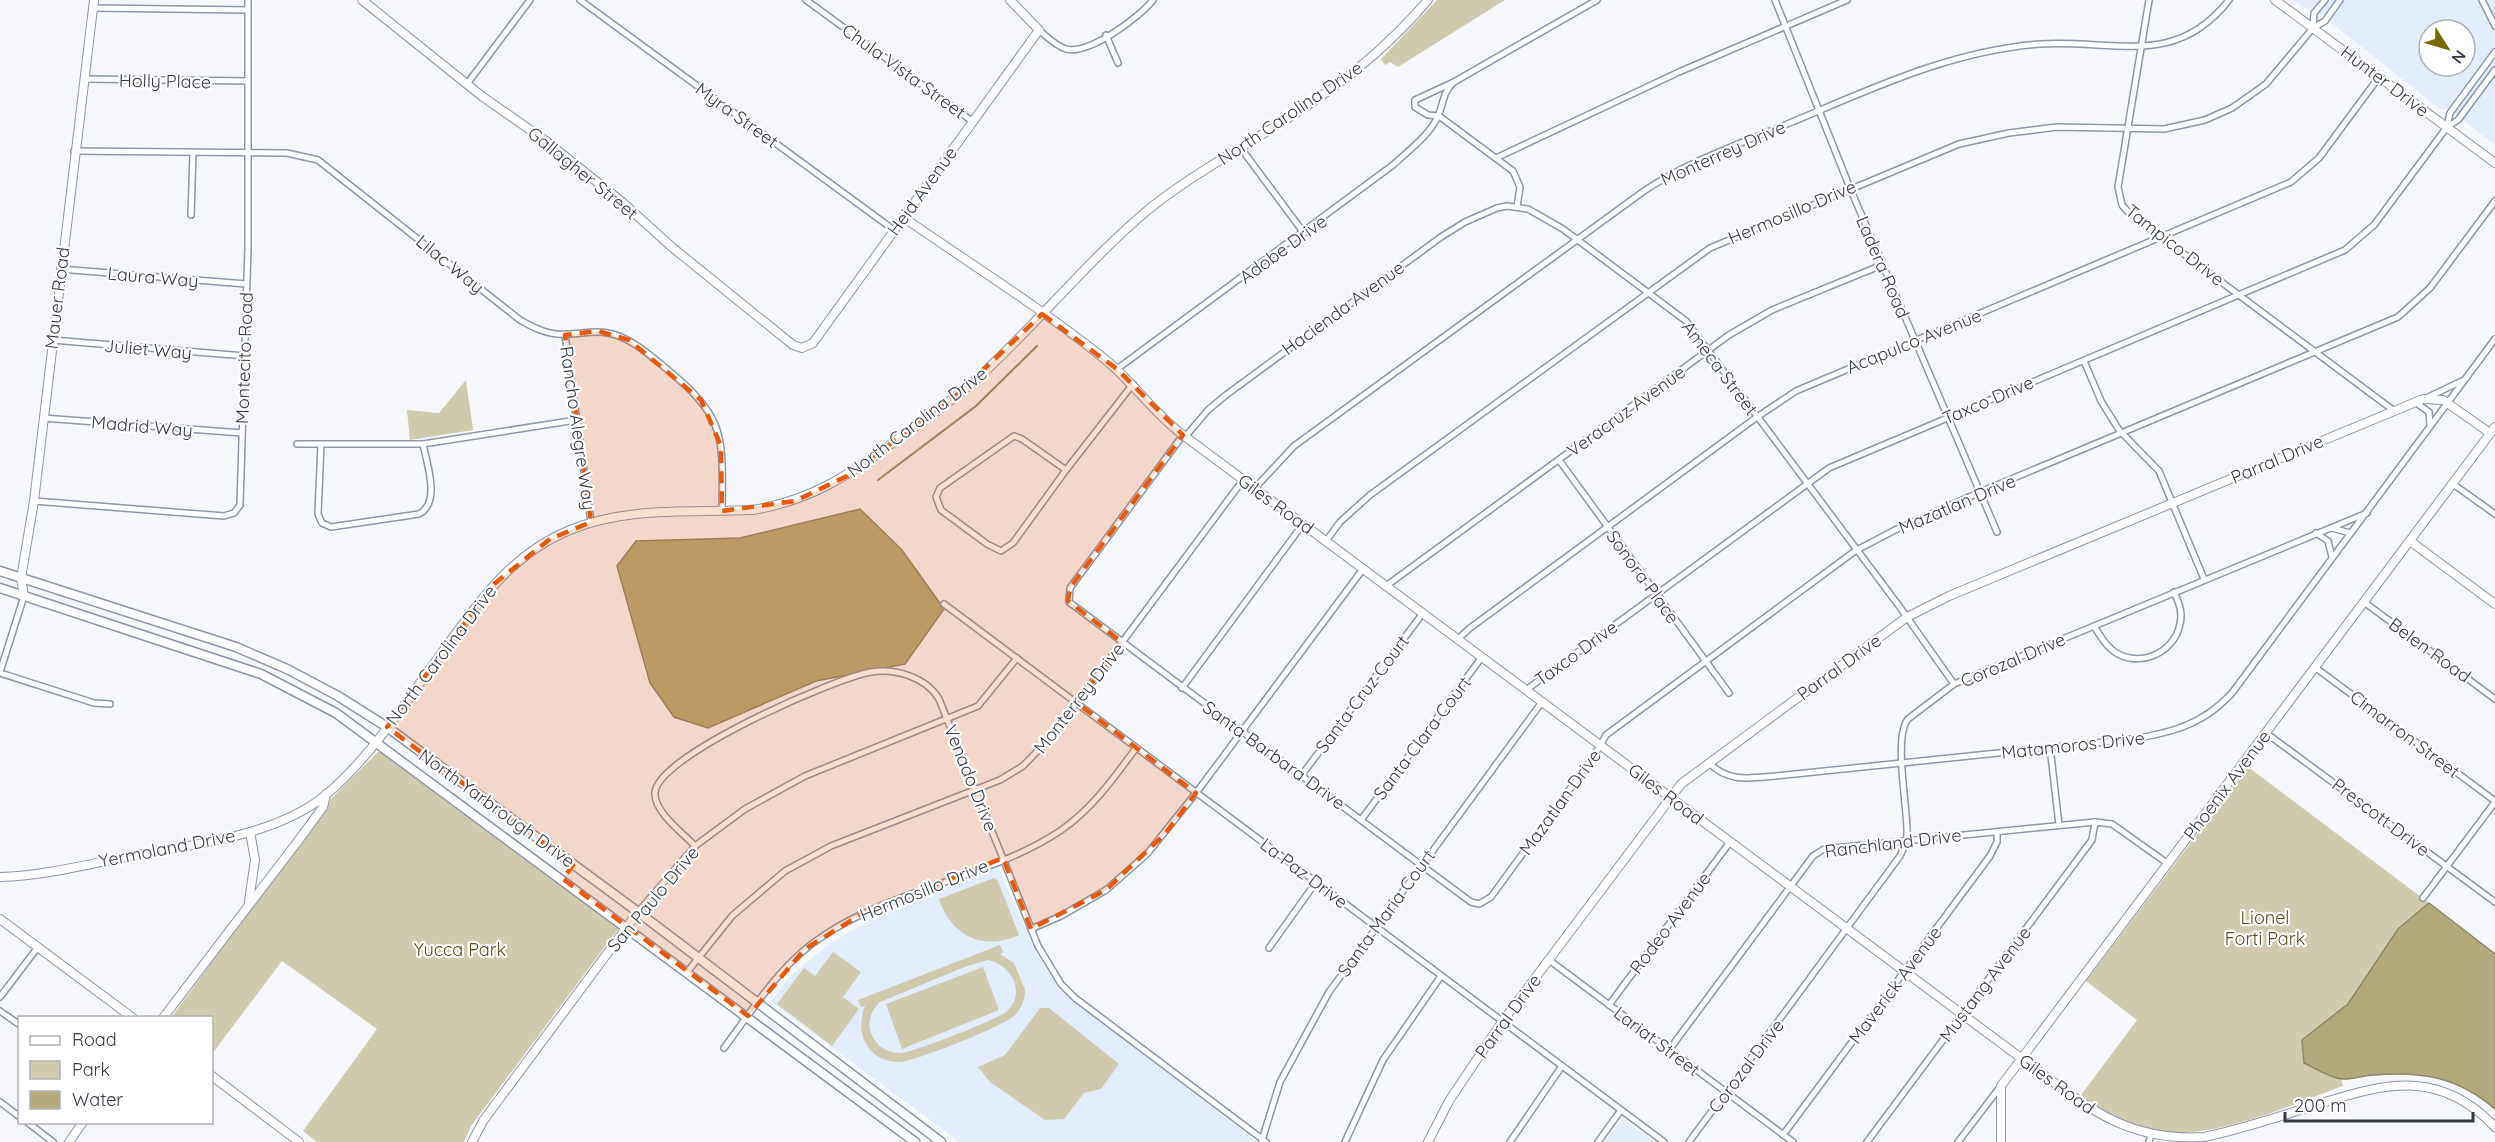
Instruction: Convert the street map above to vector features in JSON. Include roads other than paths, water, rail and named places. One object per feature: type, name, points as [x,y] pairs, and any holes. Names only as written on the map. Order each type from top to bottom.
[{"type":"main road","name":"North Yarbrough Drive","points":[[0,571],[236,647],[291,671],[338,696],[387,727],[638,912],[941,1142]]},
{"type":"main road","name":"North Yarbrough Drive","points":[[0,588],[220,659],[285,686],[336,713],[688,971],[915,1142]]},
{"type":"main road","points":[[285,686],[291,671]]},
{"type":"main road","points":[[563,879],[573,865]]},
{"type":"street","name":"Montecito Road","points":[[34,501],[229,516],[236,511],[241,502],[248,153],[248,0]]},
{"type":"street","name":"Gallagher Street","points":[[362,0],[467,84],[546,141],[628,207],[708,277],[793,345],[802,348]]},
{"type":"street","points":[[467,84],[530,0]]},
{"type":"street","name":"Myra Street","points":[[580,0],[894,230]]},
{"type":"street","name":"Chula Vista Street","points":[[806,0],[972,121]]},
{"type":"street","points":[[1010,0],[1058,45],[1072,49],[1131,22],[1153,0]]},
{"type":"street","name":"North Carolina Drive","points":[[326,794],[376,741],[494,584],[527,555],[550,539],[591,522],[640,513],[753,510],[795,501],[847,476],[959,393],[1148,211],[1194,176],[1346,78],[1382,48],[1428,0]]},
{"type":"street","points":[[1517,207],[1520,187],[1517,176],[1497,158],[1438,116],[1422,112],[1415,106],[1415,100],[1454,82],[1597,0]]},
{"type":"street","name":"Ladera Road","points":[[1776,0],[1818,111],[1978,493],[1997,532]]},
{"type":"street","points":[[1497,158],[1668,76],[1846,0]]},
{"type":"street","name":"Tampico Drive","points":[[2149,0],[2118,187],[2120,201],[2129,213],[2159,236],[2393,410]]},
{"type":"street","name":"Monterrey Drive","points":[[1255,488],[1294,446],[1644,190],[1682,168],[1922,68],[1980,52],[2059,43],[2141,47],[2167,44],[2191,35],[2215,17],[2229,0]]},
{"type":"street","name":"Hunter Drive","points":[[2275,0],[2495,163]]},
{"type":"street","points":[[2313,27],[2314,13],[2325,0]]},
{"type":"street","points":[[2313,27],[2325,21],[2340,0]]},
{"type":"street","points":[[2482,0],[2495,26]]},
{"type":"street","points":[[94,4],[248,10]]},
{"type":"street","name":"Mauer Road","points":[[24,596],[21,578],[34,501],[51,340],[94,4]]},
{"type":"street","name":"Hermosillo Drive","points":[[1326,541],[1340,522],[1370,495],[1710,248],[1929,155],[1990,136],[2057,127],[2127,130],[2164,129],[2189,124],[2232,108],[2276,74],[2313,27]]},
{"type":"street","name":"Heid Avenue","points":[[802,348],[813,343],[1040,30]]},
{"type":"street","points":[[1106,35],[1118,63]]},
{"type":"street","points":[[2446,127],[2450,113],[2495,52]]},
{"type":"street","points":[[2446,127],[2458,120],[2495,70]]},
{"type":"street","name":"Acapulco Avenue","points":[[1458,639],[1757,417],[1807,385],[2159,236],[2175,232],[2259,197],[2300,175],[2319,158],[2379,77]]},
{"type":"street","name":"Holly Place","points":[[84,79],[247,81]]},
{"type":"street","name":"Adobe Drive","points":[[1117,369],[1394,165],[1424,136],[1438,116],[1445,92],[1454,82]]},
{"type":"street","name":"Taxco Drive","points":[[1526,690],[1807,483],[1838,464],[2240,296],[2355,243],[2374,225],[2446,127]]},
{"type":"street","points":[[1240,147],[1304,233]]},
{"type":"street","name":"Lilac Way","points":[[74,151],[299,154],[326,165],[520,320],[544,332],[566,335],[598,331],[629,340],[702,400],[715,423],[722,446],[722,511]]},
{"type":"street","points":[[191,215],[193,153]]},
{"type":"street","name":"Mazatlan Drive","points":[[1484,903],[1606,735],[1856,551],[1895,530],[1978,493],[2122,435],[2388,322],[2411,308],[2430,288],[2495,201]]},
{"type":"street","name":"Hacienda Avenue","points":[[1068,598],[1070,588],[1184,436],[1226,395],[1441,237],[1482,214],[1507,206],[1517,207]]},
{"type":"street","name":"Ameca Street","points":[[1517,207],[1550,219],[1686,321],[1907,617],[1954,684]]},
{"type":"street","name":"Giles Road","points":[[903,217],[1117,369],[1133,384],[1153,410],[1184,436],[2098,1114],[2150,1139],[2184,1139],[2221,1134],[2362,1090],[2394,1085],[2423,1087],[2452,1096],[2476,1110],[2495,1127]]},
{"type":"street","name":"Veracruz Avenue","points":[[1386,586],[1708,350],[1760,316],[1882,265]]},
{"type":"street","name":"Laura Way","points":[[60,269],[246,284]]},
{"type":"street","name":"Rancho Alegre Way","points":[[566,335],[591,522]]},
{"type":"street","name":"Matamoros Drive","points":[[1709,763],[1722,774],[1736,779],[1902,764],[2162,735],[2187,727],[2205,717],[2232,693],[2495,339]]},
{"type":"street","name":"Juliet Way","points":[[51,340],[245,356]]},
{"type":"street","points":[[2084,361],[2102,401],[2122,435],[2159,471],[2204,579]]},
{"type":"street","name":"Parral Drive","points":[[1428,1142],[1449,1101],[1502,1022],[1681,784],[1907,617],[1949,596],[2466,379]]},
{"type":"street","points":[[1066,470],[1022,439],[1014,436],[940,488],[936,501],[941,510],[987,544],[1001,551],[1013,543],[1133,384]]},
{"type":"street","name":"Parral Drive","points":[[2419,400],[2435,398],[2447,402]]},
{"type":"street","points":[[2419,400],[2429,412],[2431,421],[2428,429]]},
{"type":"street","points":[[2447,402],[2493,430]]},
{"type":"street","name":"Madrid Way","points":[[43,418],[242,433]]},
{"type":"street","points":[[297,444],[423,444],[576,420]]},
{"type":"street","name":"Phoenix Avenue","points":[[1958,1142],[2493,430]]},
{"type":"street","points":[[321,444],[318,514],[322,522],[331,527],[419,514],[427,509],[432,498],[423,444]]},
{"type":"street","name":"Sonora Place","points":[[1558,460],[1729,693]]},
{"type":"street","name":"Monterrey Drive","points":[[688,971],[739,909],[785,871],[831,846],[1000,780],[1023,766],[1044,746],[1243,480]]},
{"type":"street","points":[[2453,483],[2495,514]]},
{"type":"street","name":"Corozal Drive","points":[[1689,1142],[1900,856],[1906,841],[1902,764],[1904,724],[1954,684],[2367,513]]},
{"type":"street","points":[[1182,687],[1303,524]]},
{"type":"street","points":[[2328,528],[2340,528],[2350,534]]},
{"type":"street","points":[[2316,533],[2330,544],[2331,560]]},
{"type":"street","points":[[2410,541],[2495,604]]},
{"type":"street","points":[[1031,929],[1084,903],[1125,875],[1165,834],[1363,568]]},
{"type":"street","points":[[2094,626],[2110,648],[2123,656],[2143,659],[2158,654],[2171,643],[2180,625],[2181,610],[2174,592]]},
{"type":"street","points":[[24,596],[0,672],[94,703],[110,704]]},
{"type":"street","name":"Santa Barbara Drive","points":[[1068,598],[1074,608],[1471,902],[1484,903]]},
{"type":"street","name":"Belen Road","points":[[2364,602],[2495,699]]},
{"type":"street","name":"La Paz Drive","points":[[944,604],[1664,1142]]},
{"type":"street","name":"Santa Cruz Court","points":[[1301,776],[1423,613]]},
{"type":"street","name":"Santa Clara Court","points":[[1361,820],[1482,657]]},
{"type":"street","name":"San Paulo Drive","points":[[472,1142],[483,1121],[638,912],[695,846],[745,809],[778,789],[948,720],[984,702],[1017,658]]},
{"type":"street","name":"Cimarron Street","points":[[2316,668],[2495,801]]},
{"type":"street","name":"Venado Drive","points":[[695,846],[659,807],[655,798],[656,787],[662,777],[685,759],[737,726],[834,685],[869,672],[885,671],[907,675],[930,688],[939,699],[1047,964],[1075,998],[1263,1141]]},
{"type":"street","name":"Santa Maria Court","points":[[1263,1141],[1271,1104],[1296,1049],[1329,992],[1542,702]]},
{"type":"street","name":"Prescott Drive","points":[[2266,733],[2495,902]]},
{"type":"street","points":[[2050,747],[2059,825]]},
{"type":"street","name":"Hermosillo Drive","points":[[724,1048],[792,961],[840,925],[1041,843],[1073,821],[1104,790],[1136,748]]},
{"type":"street","points":[[164,1016],[318,814],[326,794]]},
{"type":"street","name":"Yermoland Drive","points":[[0,878],[43,873],[250,832],[291,816],[326,794]]},
{"type":"street","points":[[2424,898],[2495,801]]},
{"type":"street","name":"Ranchland Drive","points":[[1669,1050],[1813,856],[1824,849],[2095,822],[2112,824],[2167,863]]},
{"type":"street","name":"Mustang Avenue","points":[[1867,1142],[2092,840],[2095,822]]},
{"type":"street","points":[[249,903],[255,871],[250,832]]},
{"type":"street","name":"Maverick Avenue","points":[[1783,1135],[1995,849],[1996,832]]},
{"type":"street","name":"Rodeo Avenue","points":[[1609,1005],[1730,842]]},
{"type":"street","points":[[1269,948],[1316,882]]},
{"type":"street","points":[[0,919],[132,1016]]},
{"type":"street","points":[[0,997],[38,947]]},
{"type":"street","name":"Lariat Street","points":[[1549,960],[1793,1142]]},
{"type":"street","points":[[1345,1142],[1383,1060],[1441,976]]},
{"type":"street","points":[[0,1011],[18,1024]]},
{"type":"street","points":[[1510,1142],[1562,1066]]},
{"type":"street","points":[[213,1077],[299,1142]]},
{"type":"street","points":[[2001,1086],[2001,1142]]},
{"type":"street","points":[[0,1102],[18,1115]]},
{"type":"street","points":[[1598,1142],[1621,1110]]},
{"type":"street","points":[[30,1124],[53,1142]]},
{"type":"street","points":[[69,1142],[82,1124]]},
{"type":"water","points":[[860,509],[902,550],[944,609],[905,664],[816,681],[708,728],[674,717],[650,683],[617,566],[636,541],[740,538]]},
{"type":"water","points":[[2429,903],[2495,954],[2495,1109],[2467,1090],[2439,1079],[2391,1074],[2342,1079],[2304,1063],[2302,1040],[2348,1004],[2398,929]]},
{"type":"waterway","points":[[878,480],[976,406],[1037,346]]},
{"type":"park label","name":"Lionel Forti Park","points":[[2265,927]]},
{"type":"park label","name":"Yucca Park","points":[[460,949]]}]
